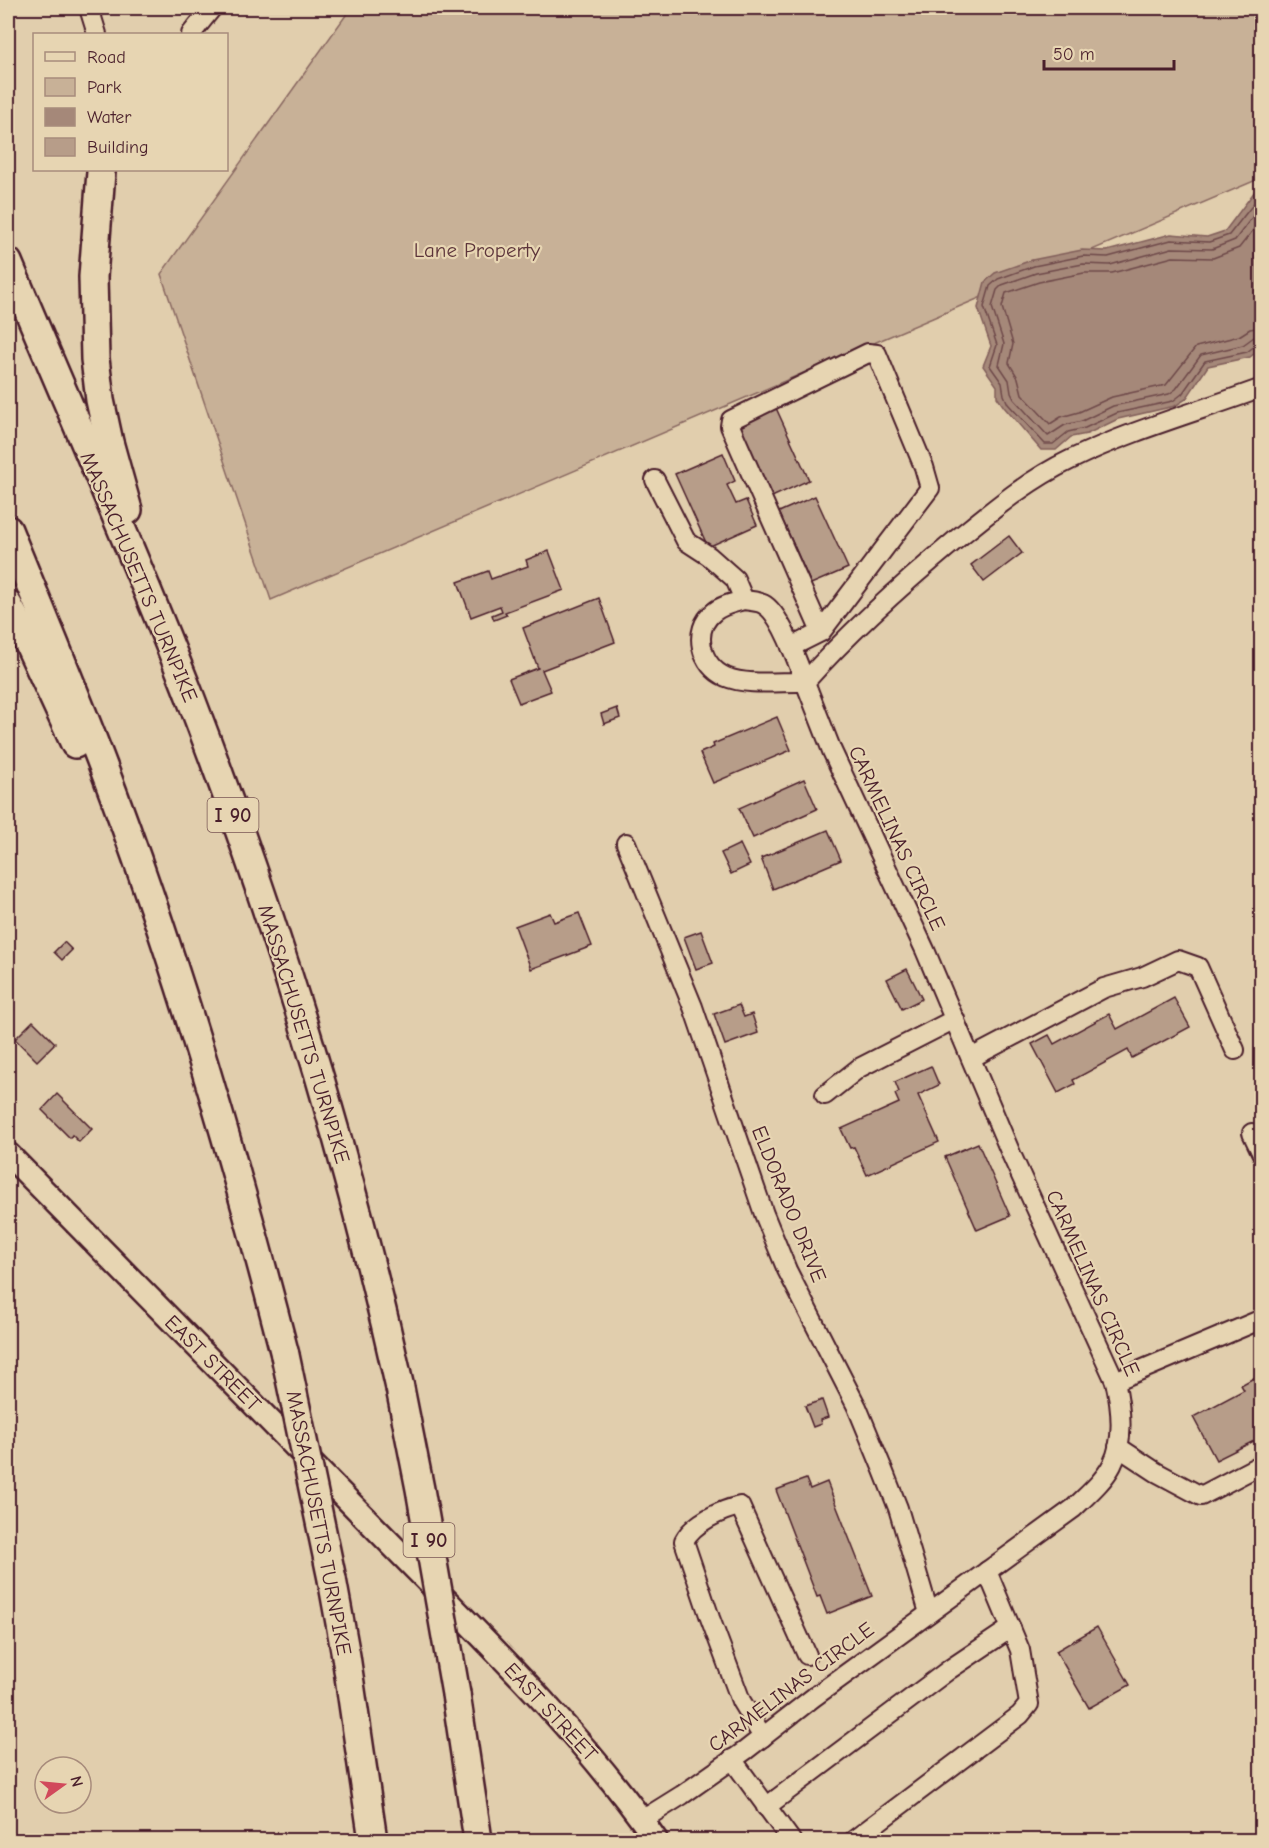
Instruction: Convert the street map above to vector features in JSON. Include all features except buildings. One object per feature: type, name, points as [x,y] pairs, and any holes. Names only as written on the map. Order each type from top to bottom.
[{"type":"highway","points":[[101,171],[93,277],[95,359],[109,442],[157,615]]},
{"type":"highway","name":"MASSACHUSETTS TURNPIKE","points":[[8,262],[157,615],[217,769],[289,981],[351,1190],[400,1388],[456,1694],[478,1840]]},
{"type":"highway","name":"MASSACHUSETTS TURNPIKE","points":[[8,530],[103,766],[167,949],[228,1141],[285,1356],[332,1579],[346,1656],[373,1840]]},
{"type":"highway","points":[[8,605],[62,714],[167,949]]},
{"type":"main road","name":"EAST STREET","points":[[8,1154],[464,1618],[573,1733],[656,1840]]},
{"type":"street","points":[[89,8],[97,33]]},
{"type":"street","points":[[97,33],[98,8]]},
{"type":"street","points":[[192,33],[212,8]]},
{"type":"street","points":[[791,647],[821,632],[930,488],[924,467],[877,354],[868,353],[731,420],[730,426],[821,632]]},
{"type":"street","points":[[655,480],[686,541],[710,556],[735,579],[744,600],[728,604],[712,613],[701,631],[702,650],[710,666],[726,677],[745,681],[805,682],[835,648],[878,606],[1029,482],[1070,460],[1147,427],[1262,388]]},
{"type":"street","name":"CARMELINAS CIRCLE","points":[[642,1820],[682,1795],[763,1737],[1074,1508],[1097,1485],[1112,1465],[1118,1447],[1119,1399],[1115,1381],[1012,1156],[955,1019],[888,869],[832,751],[791,647],[774,616],[763,604],[744,600]]},
{"type":"street","name":"ELDORADO DRIVE","points":[[626,843],[693,1007],[764,1214],[788,1270],[857,1407],[883,1470],[929,1613]]},
{"type":"street","points":[[971,1058],[1104,988],[1142,977],[1178,960],[1198,967],[1235,1050]]},
{"type":"street","points":[[825,1095],[860,1068],[955,1019]]},
{"type":"street","points":[[1252,1133],[1262,1154]]},
{"type":"street","points":[[1115,1381],[1262,1320]]},
{"type":"street","points":[[1118,1447],[1156,1472],[1201,1496],[1262,1464]]},
{"type":"street","points":[[763,1737],[741,1701],[710,1618],[684,1541],[688,1533],[700,1523],[740,1506],[807,1655]]},
{"type":"street","points":[[854,1840],[1020,1715],[1029,1704],[1024,1668],[1011,1628],[987,1571]]},
{"type":"street","points":[[766,1807],[950,1669],[1011,1628]]},
{"type":"street","points":[[732,1759],[791,1840]]},
{"type":"green space","name":"Lane Property","points":[[351,8],[1261,8],[1261,178],[271,600],[161,274]]},
{"type":"water","points":[[1261,185],[1261,348],[1250,357],[1208,366],[1186,399],[1175,406],[1118,419],[1087,434],[1071,437],[1056,450],[1041,450],[997,397],[997,386],[983,366],[991,346],[978,308],[985,282],[995,273],[1032,260],[1082,250],[1107,251],[1171,234],[1207,237],[1225,231]]}]
